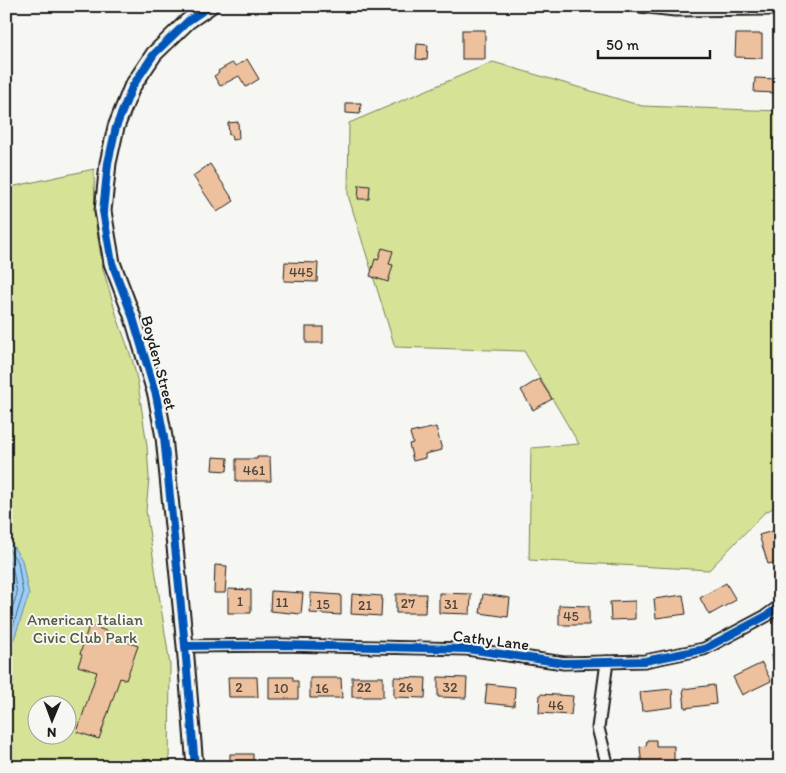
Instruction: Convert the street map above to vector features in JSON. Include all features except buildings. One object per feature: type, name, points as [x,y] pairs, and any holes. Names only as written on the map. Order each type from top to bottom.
[{"type":"street","name":"Boyden Street","points":[[194,767],[185,646],[164,437],[156,395],[133,318],[112,263],[104,211],[108,163],[116,127],[132,87],[154,54],[188,21],[210,6]]},
{"type":"street","points":[[639,6],[675,10],[780,8]]},
{"type":"street","name":"Cathy Lane","points":[[185,646],[281,644],[467,649],[564,663],[645,661],[704,649],[766,616],[780,606]]},
{"type":"street","points":[[606,662],[598,728],[608,767]]},
{"type":"green space","points":[[493,62],[642,106],[780,111],[780,504],[764,513],[709,570],[529,560],[531,448],[579,444],[524,351],[395,347],[348,195],[349,123]]},
{"type":"green space","name":"American Italian Civic Club Park","points":[[94,169],[95,219],[103,269],[133,362],[147,446],[149,478],[146,511],[170,665],[169,767],[6,767],[6,188]]},
{"type":"water","points":[[6,531],[8,539],[22,560],[29,595],[14,639],[6,647]]},
{"type":"cycle path","points":[[195,767],[164,437],[156,395],[133,318],[112,263],[103,211],[108,163],[116,127],[132,87],[154,54],[188,21],[210,6]]},
{"type":"cycle path","points":[[185,646],[281,645],[467,649],[564,663],[645,661],[704,649],[766,616],[780,606]]}]
